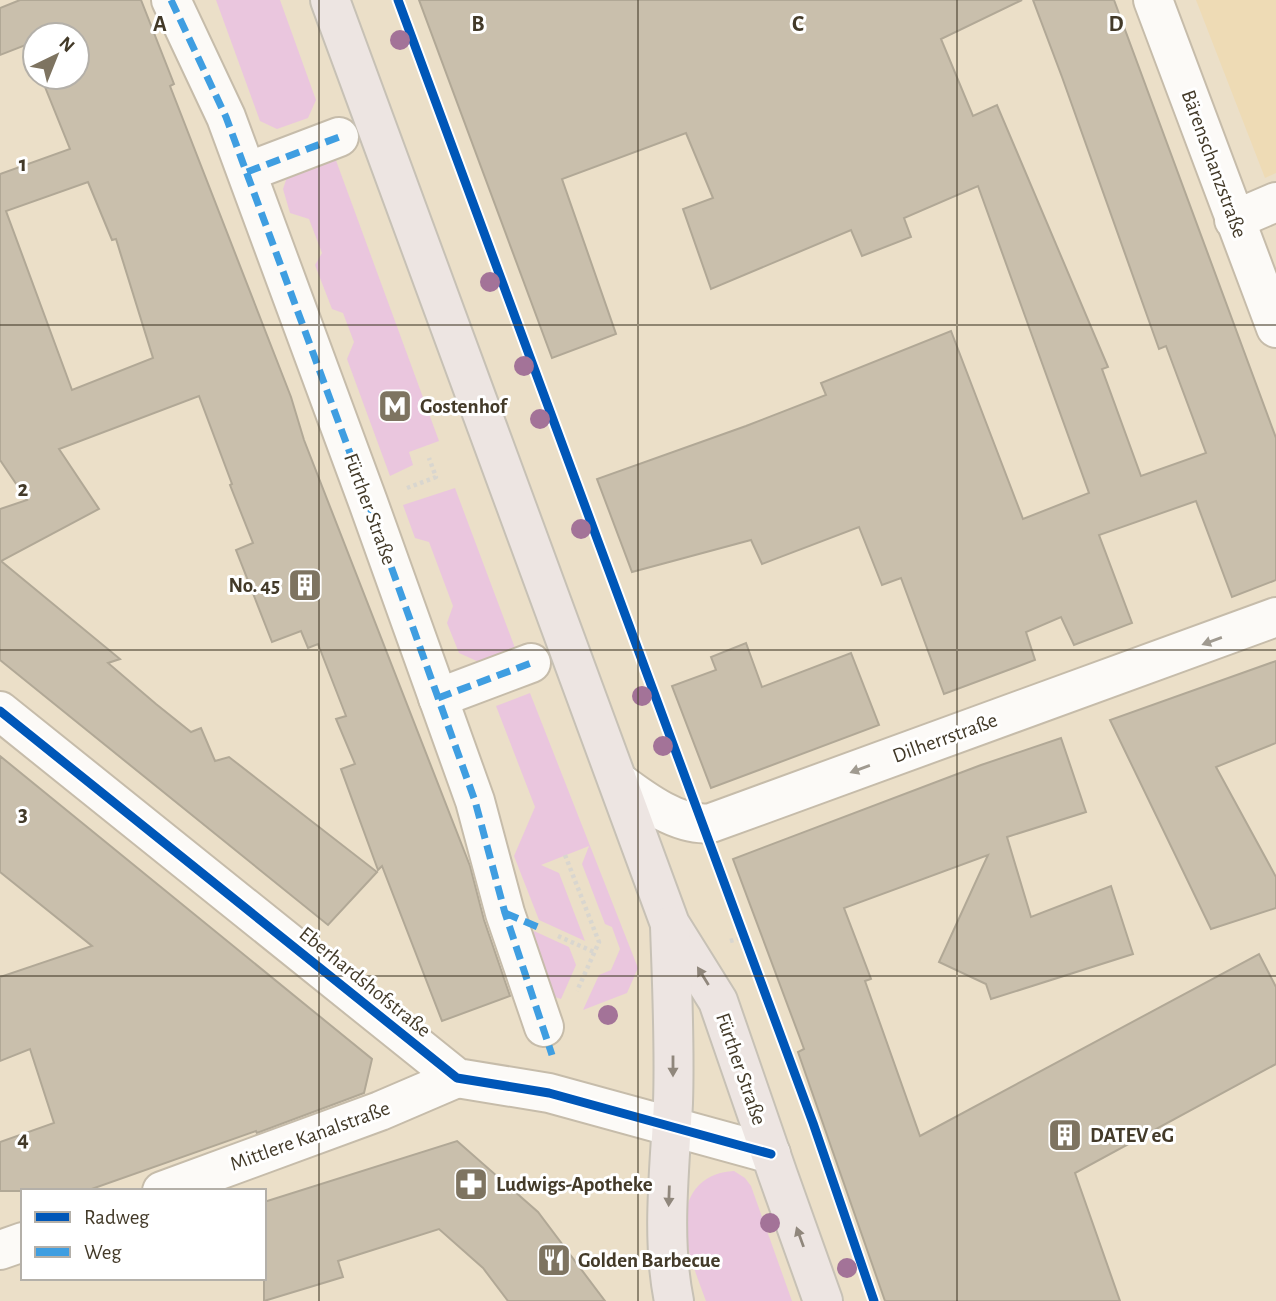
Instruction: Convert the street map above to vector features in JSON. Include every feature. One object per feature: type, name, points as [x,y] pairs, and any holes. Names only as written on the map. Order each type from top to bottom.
[{"type":"main road","name":"Fürther Straße","points":[[330,0],[670,924],[718,1000],[823,1301]]},
{"type":"main road","name":"Fürther Straße","points":[[670,924],[673,1049],[668,1225],[674,1301]]},
{"type":"street","name":"Fürther Straße","points":[[172,0],[226,117],[247,172],[475,801],[538,927],[544,1027]]},
{"type":"street","name":"Bärenschanzstraße","points":[[1153,0],[1276,328]]},
{"type":"street","points":[[247,172],[338,137]]},
{"type":"street","points":[[1234,220],[1276,202]]},
{"type":"street","name":"Dilherrstraße","points":[[619,782],[665,812],[682,819],[710,823],[1276,617]]},
{"type":"street","points":[[438,698],[531,663]]},
{"type":"street","name":"Eberhardshofstraße","points":[[0,711],[457,1078],[549,1093],[771,1154]]},
{"type":"street","name":"Mittlere Kanalstraße","points":[[167,1189],[380,1111],[457,1078]]},
{"type":"street","points":[[0,1250],[21,1243]]},
{"type":"path","points":[[429,458],[436,477]]},
{"type":"path","points":[[565,855],[599,942],[586,972]]},
{"type":"path","points":[[538,927],[594,952]]},
{"type":"shaded area","points":[[216,0],[280,0],[316,100],[308,118],[277,129],[260,121]]},
{"type":"shaded area","points":[[1196,0],[1276,0],[1276,173],[1265,178]]},
{"type":"shaded area","points":[[334,155],[439,441],[409,452],[413,465],[390,476],[347,359],[354,342],[343,313],[332,309],[315,265],[322,253],[309,219],[290,213],[283,189],[288,174]]},
{"type":"shaded area","points":[[455,488],[515,648],[479,662],[459,653],[447,623],[453,606],[429,542],[415,538],[403,505]]},
{"type":"shaded area","points":[[530,693],[638,968],[627,993],[583,1010],[599,975],[611,970],[620,949],[612,927],[605,924],[582,864],[589,846],[541,865],[559,873],[585,941],[539,920],[514,856],[535,807],[496,706]]},
{"type":"shaded area","points":[[534,931],[569,947],[576,965],[561,999],[555,997],[530,939]]},
{"type":"shaded area","points":[[734,1171],[751,1186],[792,1301],[706,1301],[687,1242],[686,1211],[690,1197],[699,1185],[715,1175]]},
{"type":"building","points":[[20,0],[141,0],[174,84],[170,86],[291,397],[304,440],[470,866],[484,920],[510,996],[442,1021],[382,866],[378,870],[341,769],[355,764],[336,719],[346,716],[318,644],[308,648],[301,631],[272,642],[236,550],[253,543],[199,396],[59,449],[99,509],[1,561],[120,659],[108,663],[156,704],[191,732],[201,728],[215,761],[229,757],[377,872],[328,925],[0,660],[0,509],[27,500],[0,460],[0,174],[70,149],[47,91],[91,91],[91,21],[21,21],[21,47],[0,55],[0,8]],"holes":[[[88,182],[112,240],[116,239],[153,358],[72,390],[6,211]]]},
{"type":"building","points":[[419,0],[1022,0],[941,39],[973,116],[997,105],[1108,367],[1102,369],[1141,476],[1206,453],[1166,346],[1159,349],[1033,0],[1114,0],[1276,438],[1276,580],[1232,597],[1196,501],[1099,535],[1132,623],[1074,645],[1061,617],[1026,632],[1035,660],[944,694],[901,578],[882,585],[859,527],[762,564],[751,540],[632,572],[597,479],[826,395],[821,383],[951,331],[1023,519],[1089,493],[978,186],[904,218],[911,237],[862,256],[851,230],[711,289],[683,209],[713,198],[686,133],[562,179],[616,334],[552,358]]},
{"type":"building","points":[[746,643],[762,687],[851,653],[879,725],[711,788],[672,686],[716,670],[711,657]]},
{"type":"building","points":[[1276,661],[1276,743],[1216,767],[1276,877],[1276,908],[1211,929],[1110,720]]},
{"type":"building","points":[[1061,738],[1086,812],[1007,837],[1031,917],[1111,886],[1133,954],[991,999],[986,984],[939,962],[988,855],[844,908],[871,979],[865,981],[920,1136],[1259,954],[1276,987],[1276,1064],[1075,1173],[1120,1301],[885,1301],[798,1052],[804,1049],[733,859],[981,765]]},
{"type":"building","points":[[0,756],[372,1059],[364,1093],[257,1133],[256,1131],[92,1189],[0,1191],[0,1142],[54,1123],[30,1049],[0,1061],[0,977],[92,946],[0,872]]},
{"type":"building","points":[[457,1141],[538,1212],[605,1301],[508,1301],[483,1268],[439,1229],[338,1261],[343,1277],[264,1301],[266,1201]]},
{"type":"marked path","points":[[171,0],[226,117],[368,502],[475,801],[505,913],[552,1055]]},
{"type":"marked path","points":[[247,172],[339,137]]},
{"type":"marked path","points":[[438,698],[531,663]]},
{"type":"marked path","points":[[505,913],[538,927]]},
{"type":"cycle path","points":[[398,0],[813,1123],[874,1301]]},
{"type":"cycle path","points":[[0,711],[457,1078],[549,1093],[771,1154]]},
{"type":"place","name":"Gostenhof","points":[[395,406]]},
{"type":"place","name":"No. 45","points":[[305,585]]},
{"type":"place","name":"DATEV eG","points":[[1065,1135]]},
{"type":"place","name":"Ludwigs-Apotheke","points":[[471,1184]]},
{"type":"place","name":"Golden Barbecue","points":[[554,1260]]}]
